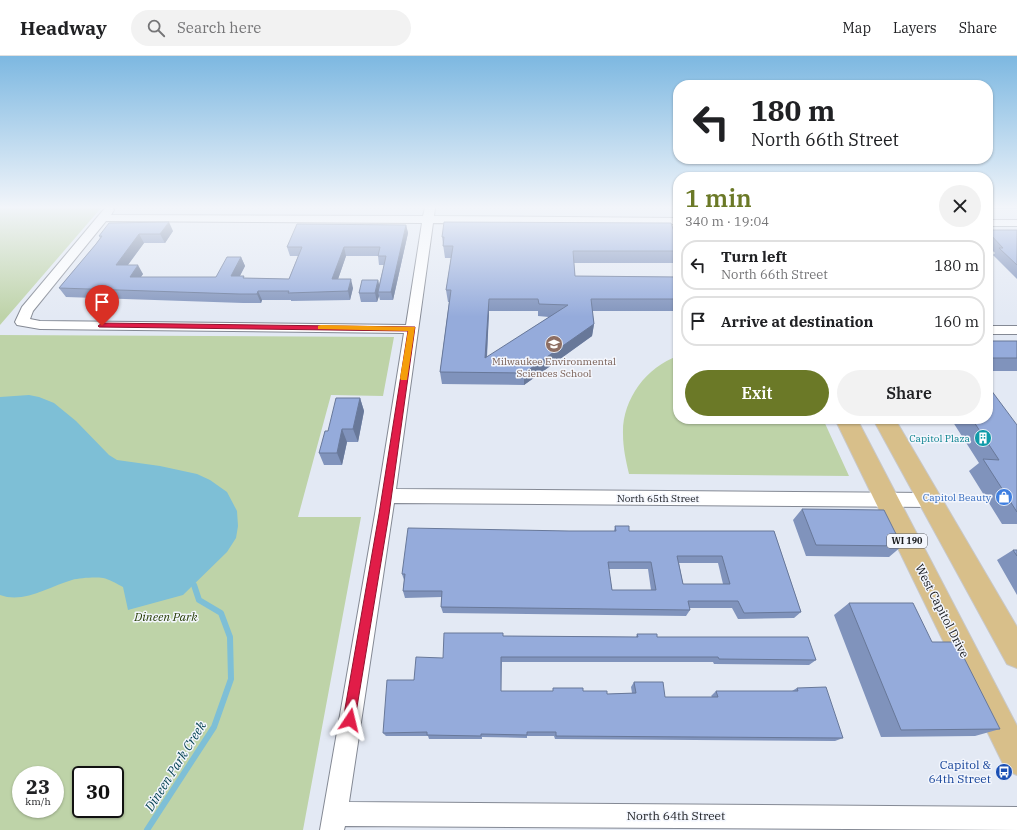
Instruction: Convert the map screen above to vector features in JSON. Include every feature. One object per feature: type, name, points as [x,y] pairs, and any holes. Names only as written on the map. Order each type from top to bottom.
[{"type":"main road","name":"West Capitol Drive","points":[[849,424],[1017,759]]},
{"type":"main road","points":[[887,424],[1017,654]]},
{"type":"street","points":[[81,244],[26,310],[22,322],[40,325],[412,329]]},
{"type":"street","points":[[333,822],[387,496],[424,244]]},
{"type":"street","points":[[993,330],[1017,330]]},
{"type":"street","name":"North 65th Street","points":[[387,496],[930,500]]},
{"type":"street","name":"North 64th Street","points":[[333,822],[1017,819]]},
{"type":"green space","points":[[0,244],[70,244],[0,325]]},
{"type":"green space","name":"Dineen Park","points":[[0,335],[394,337],[383,396],[331,395],[298,517],[361,517],[303,830],[0,830]]},
{"type":"green space","points":[[673,358],[673,424],[825,424],[849,476],[629,474],[624,449],[623,434],[627,409],[638,386],[656,368]]},
{"type":"water","points":[[29,395],[54,403],[76,421],[109,455],[117,460],[160,466],[197,474],[210,480],[227,492],[237,511],[238,526],[236,538],[227,552],[183,595],[128,610],[123,587],[103,578],[72,580],[28,596],[9,597],[0,595],[0,397]]},
{"type":"building","points":[[96,244],[131,244],[116,265],[138,265],[130,277],[216,277],[227,257],[241,257],[231,276],[244,276],[243,278],[289,279],[302,247],[287,247],[288,244],[402,244],[391,292],[378,292],[386,256],[378,256],[380,247],[344,247],[332,279],[351,279],[348,291],[288,293],[289,291],[258,291],[257,294],[239,294],[59,288]]},
{"type":"building","points":[[443,244],[673,244],[673,251],[573,251],[575,276],[673,277],[673,299],[591,299],[594,324],[524,373],[440,372],[451,290],[446,290],[453,246],[443,246]],"holes":[[[489,299],[538,299],[539,304],[568,305],[485,358]]]},
{"type":"building","points":[[999,244],[1017,244],[1017,265],[999,248],[1003,248]]},
{"type":"building","points":[[362,280],[378,280],[375,293],[359,293]]},
{"type":"building","points":[[993,341],[1017,341],[1017,358],[993,358]]},
{"type":"building","points":[[993,393],[1017,425],[1017,512],[983,459],[999,460],[975,424],[993,424]]},
{"type":"building","points":[[336,398],[360,398],[353,429],[342,429],[337,453],[319,453],[325,431],[328,431]]},
{"type":"building","points":[[802,509],[884,510],[902,546],[816,545]]},
{"type":"building","points":[[615,526],[629,526],[629,531],[774,531],[801,612],[744,613],[738,601],[688,601],[690,610],[441,607],[442,591],[403,591],[405,574],[402,574],[408,528],[616,531]],"holes":[[[677,556],[722,556],[730,584],[683,584]],[[608,562],[651,562],[656,590],[612,590]]]},
{"type":"building","points":[[1013,550],[1017,550],[1017,556]]},
{"type":"building","points":[[849,603],[913,603],[932,642],[956,642],[1000,729],[901,730]]},
{"type":"building","points":[[444,633],[503,633],[503,636],[638,637],[637,634],[657,634],[657,637],[808,637],[816,660],[719,659],[718,657],[501,657],[501,691],[553,691],[553,688],[583,688],[583,691],[607,691],[607,694],[636,693],[634,682],[663,682],[665,697],[718,697],[716,691],[798,691],[797,688],[826,687],[843,738],[556,736],[556,732],[527,732],[527,735],[481,734],[481,736],[427,735],[427,732],[383,733],[387,680],[414,680],[416,657],[443,658]]},
{"type":"waterway","name":"Dineen Park Creek","points":[[147,830],[214,727],[231,679],[230,637],[221,613],[199,600],[194,585]]},
{"type":"slow traffic","points":[[321,328],[412,329],[404,378]]},
{"type":"place","name":"Milwaukee Environmental Sciences School","points":[[554,344]]},
{"type":"place","name":"Capitol Plaza","points":[[983,438]]},
{"type":"place","name":"Capitol Beauty","points":[[1004,497]]},
{"type":"place","name":"Capitol & 64th Street","points":[[1004,772]]},
{"type":"route","points":[[102,326],[412,329],[384,514],[350,720]]}]
